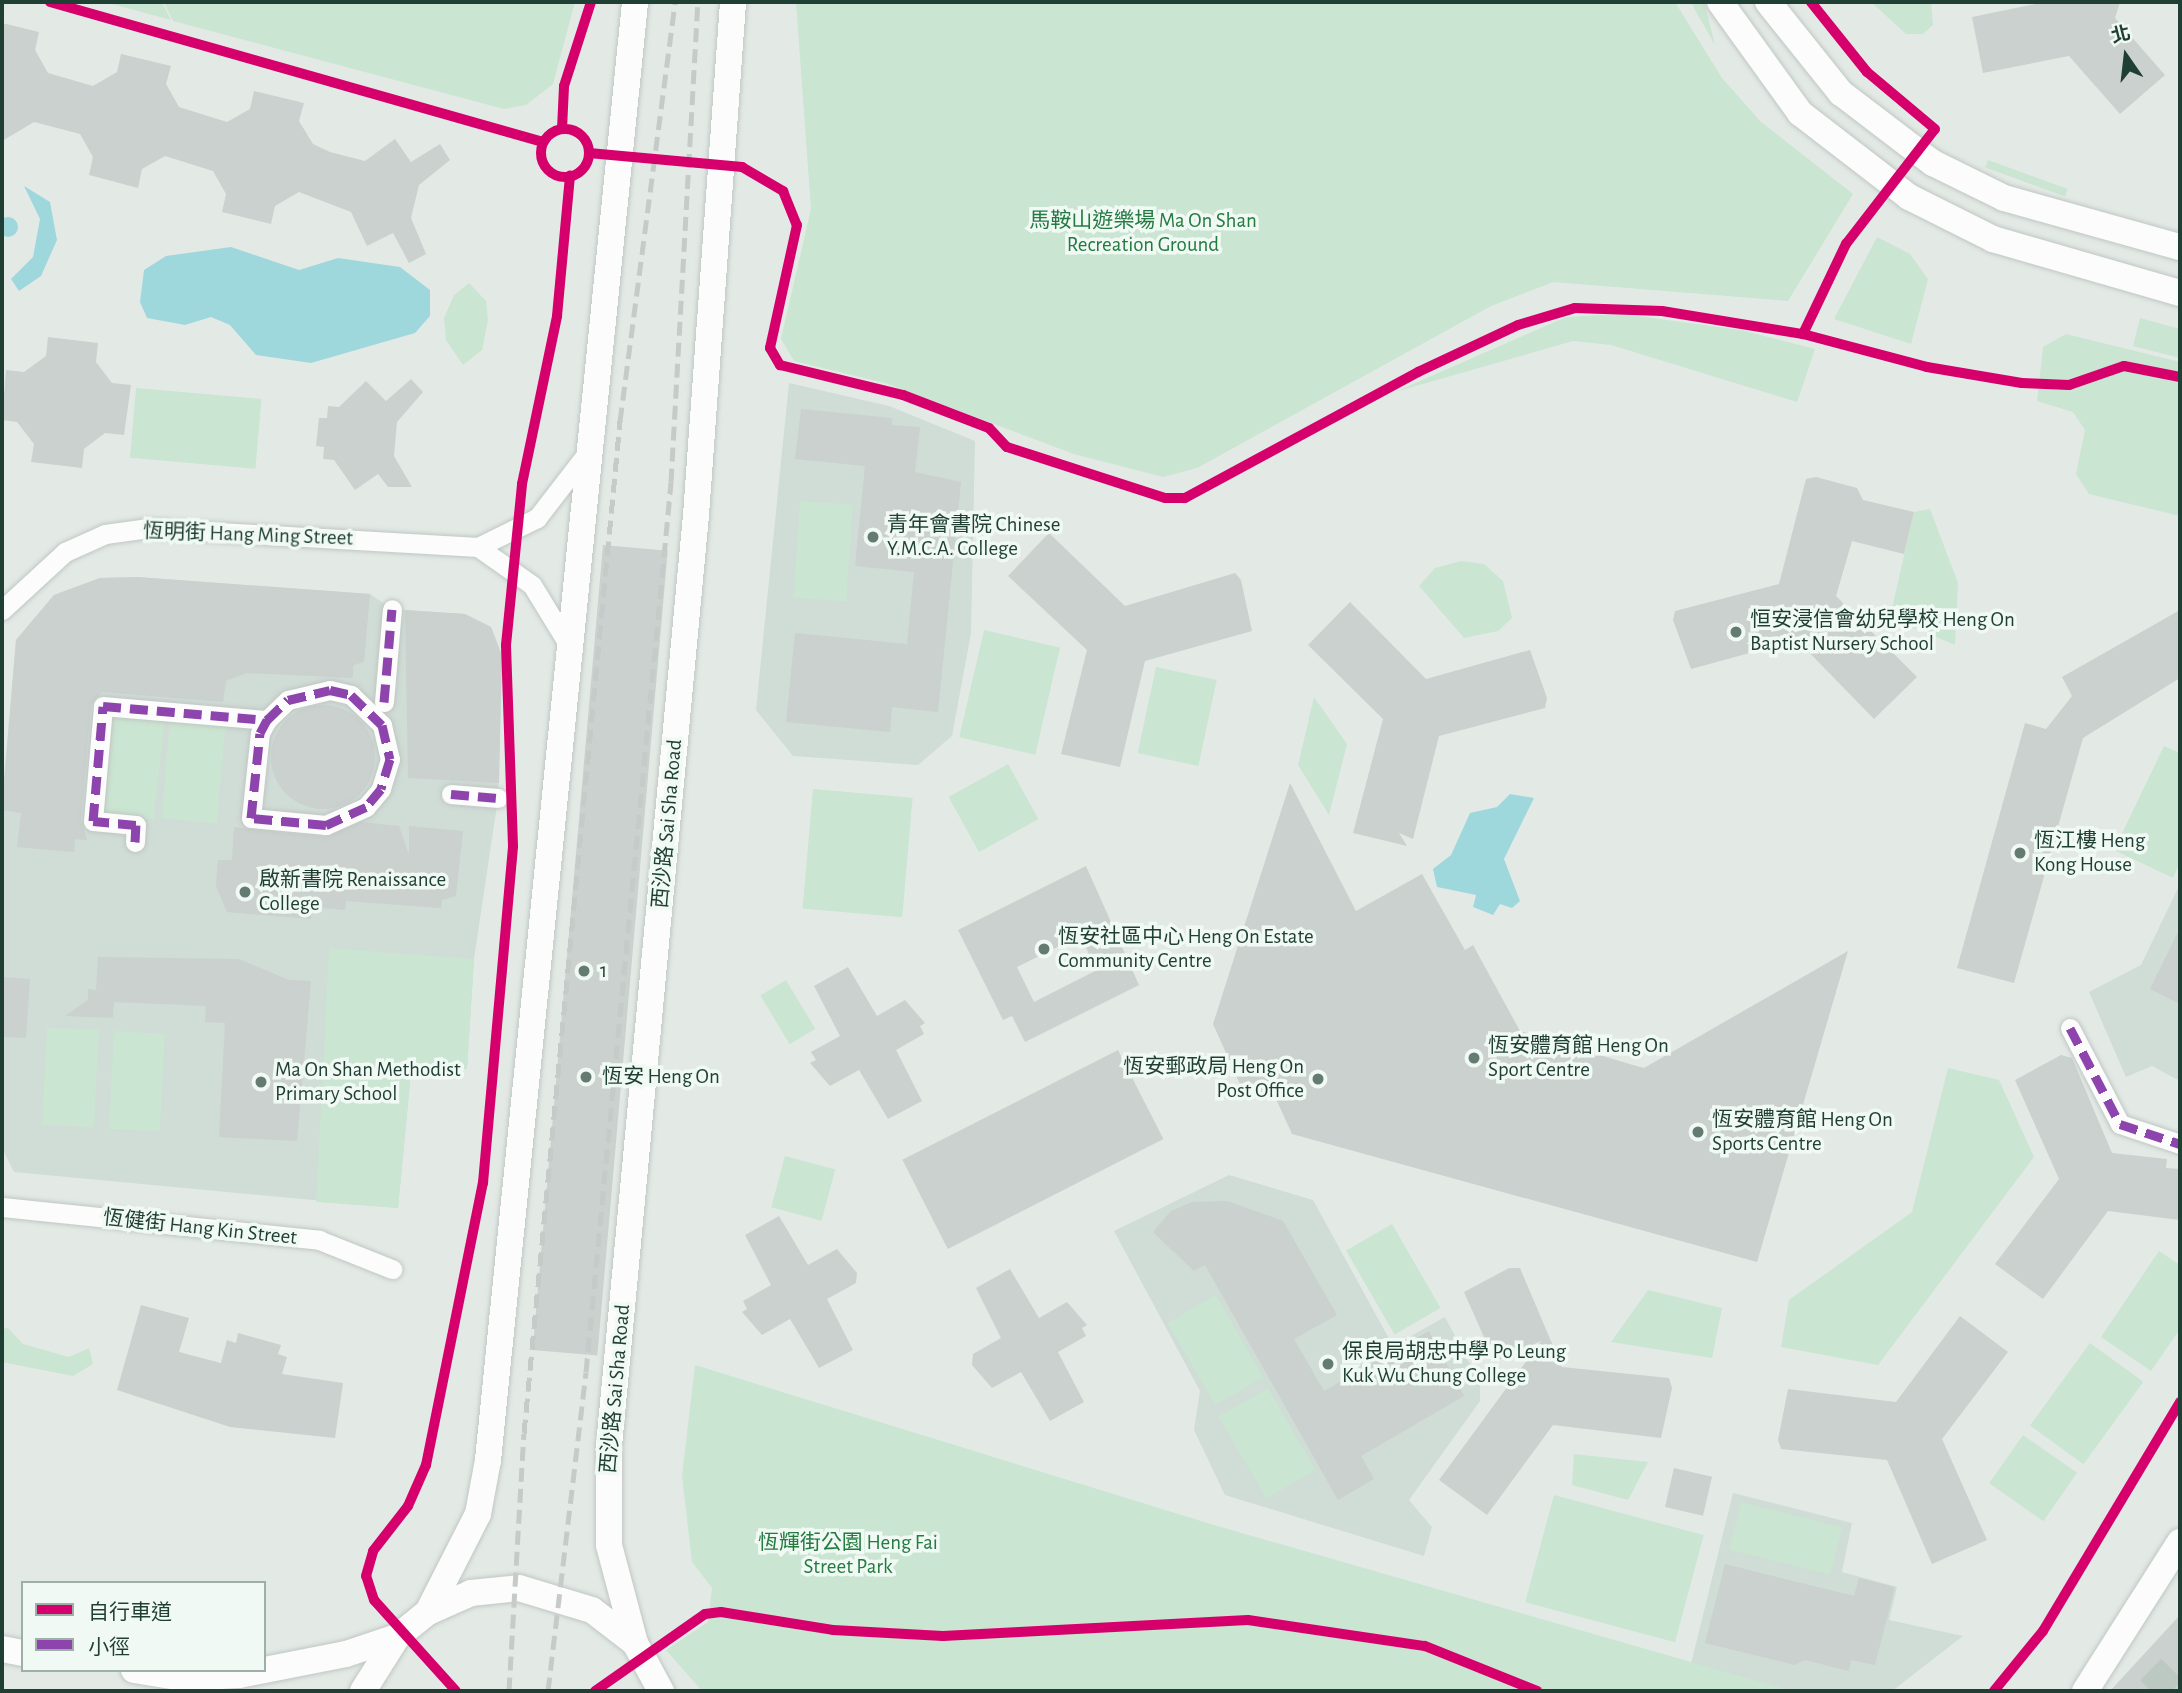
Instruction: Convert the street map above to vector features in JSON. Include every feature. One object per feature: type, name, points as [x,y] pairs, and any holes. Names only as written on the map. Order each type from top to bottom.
[{"type":"main road","points":[[428,1612],[478,1514],[488,1460],[568,644],[635,2]]},
{"type":"main road","name":"西沙路 Sai Sha Road","points":[[635,1643],[609,1545],[609,1446],[696,515],[733,2]]},
{"type":"main road","points":[[1720,2],[1800,113],[1909,197],[1993,239],[2180,293]]},
{"type":"main road","points":[[1768,2],[1841,93],[1933,163],[2004,198],[2180,247]]},
{"type":"main road","points":[[2085,1691],[2180,1542]]},
{"type":"main road","points":[[363,1691],[397,1637],[428,1612],[471,1593],[519,1588],[592,1610],[635,1643],[661,1691]]},
{"type":"main road","points":[[266,1670],[332,1657],[397,1637]]},
{"type":"main road","points":[[2,1649],[21,1653]]},
{"type":"main road","points":[[146,1672],[184,1678],[254,1672]]},
{"type":"street","name":"恆明街 Hang Ming Street","points":[[2,610],[65,552],[105,534],[149,528],[478,547],[537,518],[589,450]]},
{"type":"street","points":[[478,547],[532,585],[568,644]]},
{"type":"street","points":[[384,702],[392,609]]},
{"type":"street","points":[[135,842],[136,825],[93,821],[103,706],[267,720],[288,699],[308,691],[351,695],[369,708],[389,746],[388,773],[376,797],[347,819],[326,824],[251,818],[260,733],[267,720]]},
{"type":"street","points":[[452,794],[498,798]]},
{"type":"street","points":[[2070,1028],[2120,1124],[2180,1144]]},
{"type":"street","name":"恆健街 Hang Kin Street","points":[[2,1207],[318,1240],[392,1269]]},
{"type":"shaded area","name":"青年會書院 Chinese Y.M.C.A. College","points":[[789,383],[889,406],[975,441],[971,633],[952,736],[918,765],[793,756],[756,710]]},
{"type":"shaded area","name":"啟新書院 Renaissance College","points":[[137,577],[370,594],[392,609],[465,614],[491,627],[502,656],[498,798],[474,959],[467,1069],[412,1062],[398,1208],[14,1172],[2,1148],[2,800],[16,640],[54,595],[100,578]]},
{"type":"shaded area","points":[[2180,884],[2180,1081],[2152,1066],[2126,1077],[2089,992],[2141,965]]},
{"type":"shaded area","name":"保良局胡忠中學 Po Leung Kuk Wu Chung College","points":[[1229,1175],[1313,1200],[1393,1346],[1445,1317],[1480,1383],[1480,1401],[1409,1500],[1432,1527],[1424,1556],[1225,1495],[1194,1430],[1200,1391],[1114,1231]]},
{"type":"shaded area","points":[[1733,1493],[1852,1523],[1842,1572],[1897,1587],[1889,1620],[1963,1636],[1892,1691],[1792,1691],[1691,1664]]},
{"type":"green space","points":[[104,2],[162,2],[171,20],[138,11]]},
{"type":"green space","points":[[164,2],[575,2],[553,84],[526,105],[504,109],[173,21]]},
{"type":"green space","name":"馬鞍山遊樂場 Ma On Shan Recreation Ground","points":[[796,2],[1675,2],[1722,78],[1761,122],[1853,194],[1788,301],[1553,282],[1491,306],[1197,468],[1163,477],[1074,454],[885,383],[794,361],[781,339],[811,209]]},
{"type":"green space","points":[[1691,2],[1704,2],[1715,45],[1695,10]]},
{"type":"green space","points":[[1871,2],[1931,2],[1933,25],[1923,34],[1906,34]]},
{"type":"green space","points":[[1988,160],[2068,189],[2065,197],[1985,168]]},
{"type":"green space","points":[[1877,237],[1910,254],[1928,279],[1911,344],[1834,319]]},
{"type":"green space","points":[[469,283],[486,301],[488,320],[482,350],[463,365],[446,340],[444,318],[454,295]]},
{"type":"green space","points":[[1623,314],[1741,330],[1815,349],[1797,402],[1611,345],[1573,341],[1395,392],[1566,317]]},
{"type":"green space","points":[[2140,318],[2180,329],[2180,358],[2133,346]]},
{"type":"green space","points":[[2066,334],[2180,362],[2180,516],[2089,494],[2076,474],[2085,430],[2073,412],[2037,401],[2043,347]]},
{"type":"green space","points":[[136,388],[262,399],[255,469],[130,458]]},
{"type":"green space","points":[[800,501],[853,505],[846,601],[793,598]]},
{"type":"green space","points":[[1930,509],[1958,583],[1955,645],[1890,617],[1914,512]]},
{"type":"green space","points":[[1461,561],[1484,564],[1503,581],[1512,618],[1498,631],[1464,638],[1419,586],[1435,568]]},
{"type":"green space","points":[[984,630],[1060,648],[1035,755],[959,737]]},
{"type":"green space","points":[[1156,667],[1217,680],[1198,766],[1138,753]]},
{"type":"green space","points":[[1314,697],[1347,744],[1329,815],[1298,765]]},
{"type":"green space","points":[[110,712],[165,718],[154,819],[99,813]]},
{"type":"green space","points":[[170,718],[226,723],[217,823],[161,819]]},
{"type":"green space","points":[[2164,746],[2180,753],[2180,862],[2173,878],[2114,850]]},
{"type":"green space","points":[[1008,764],[1039,819],[979,852],[949,797]]},
{"type":"green space","points":[[813,789],[913,798],[902,917],[803,909]]},
{"type":"green space","points":[[329,948],[474,959],[467,1069],[412,1062],[398,1208],[316,1202]]},
{"type":"green space","points":[[786,980],[815,1029],[790,1044],[760,995]]},
{"type":"green space","points":[[47,1027],[99,1030],[94,1128],[42,1125]]},
{"type":"green space","points":[[114,1031],[165,1034],[160,1132],[109,1129]]},
{"type":"green space","points":[[1948,1068],[1999,1080],[2034,1157],[1878,1365],[1781,1347],[1789,1300],[1912,1212]]},
{"type":"green space","points":[[785,1156],[835,1169],[822,1221],[771,1207]]},
{"type":"green space","points":[[1392,1224],[1440,1308],[1395,1335],[1346,1250]]},
{"type":"green space","points":[[2159,1251],[2180,1265],[2180,1329],[2151,1371],[2101,1337]]},
{"type":"green space","points":[[1648,1290],[1722,1308],[1712,1358],[1611,1342]]},
{"type":"green space","points":[[1216,1295],[1264,1377],[1215,1405],[1168,1323]]},
{"type":"green space","points":[[8,1328],[23,1344],[69,1357],[89,1348],[93,1364],[73,1376],[2,1362],[2,1329]]},
{"type":"green space","points":[[2090,1343],[2143,1382],[2083,1464],[2030,1426]]},
{"type":"green space","name":"恆輝街公園 Heng Fai Street Park","points":[[695,1365],[1214,1525],[1792,1691],[702,1691],[666,1650],[708,1622],[712,1588],[692,1562],[682,1476]]},
{"type":"green space","points":[[1268,1388],[1316,1470],[1266,1499],[1219,1416]]},
{"type":"green space","points":[[2023,1435],[2077,1473],[2043,1521],[1989,1483]]},
{"type":"green space","points":[[1574,1454],[1648,1462],[1628,1500],[1572,1485]]},
{"type":"green space","points":[[1554,1495],[1704,1535],[1675,1642],[1525,1602]]},
{"type":"green space","points":[[1741,1502],[1842,1527],[1830,1575],[1729,1550]]},
{"type":"water","points":[[24,186],[50,202],[57,240],[41,276],[19,291],[11,279],[33,257],[40,219]]},
{"type":"water","points":[[4,218],[12,218],[17,223],[17,231],[12,236],[4,236],[-1,231],[-1,223]]},
{"type":"water","points":[[231,247],[299,270],[338,258],[400,267],[430,290],[430,316],[415,333],[311,363],[256,355],[230,325],[211,317],[185,325],[147,318],[140,302],[144,270],[166,256]]},
{"type":"water","points":[[1510,794],[1534,798],[1504,859],[1520,901],[1512,908],[1500,904],[1493,915],[1473,907],[1476,895],[1437,887],[1433,869],[1451,855],[1470,813],[1497,807]]},
{"type":"building","points":[[2045,2],[2120,2],[2115,18],[2165,75],[2120,114],[2069,56],[1983,73],[1972,17]]},
{"type":"building","points":[[2,23],[39,32],[35,50],[48,73],[93,86],[117,72],[121,54],[171,66],[166,84],[179,107],[227,122],[250,109],[254,91],[304,103],[299,121],[313,144],[330,152],[365,161],[395,139],[411,162],[440,144],[450,160],[419,185],[411,218],[426,254],[409,263],[393,233],[367,246],[351,212],[299,192],[275,206],[271,224],[222,212],[226,194],[213,171],[165,156],[142,169],[138,188],[89,175],[93,157],[80,134],[34,122],[2,141]]},
{"type":"building","points":[[48,337],[98,343],[96,362],[112,383],[131,385],[124,435],[105,433],[84,449],[82,468],[31,462],[34,444],[17,422],[2,420],[6,370],[24,372],[46,356]]},
{"type":"building","points":[[411,379],[423,392],[397,422],[394,456],[412,487],[388,487],[378,474],[355,490],[334,460],[323,459],[324,447],[316,446],[319,418],[327,418],[328,406],[339,407],[366,381],[386,401]]},
{"type":"building","points":[[801,409],[892,418],[892,425],[920,427],[915,472],[961,482],[938,712],[892,707],[890,732],[786,722],[795,633],[907,644],[914,572],[855,566],[865,466],[795,459]]},
{"type":"building","points":[[1816,477],[1857,488],[1863,500],[1914,512],[1904,554],[1852,541],[1836,596],[1917,677],[1874,719],[1797,640],[1691,669],[1673,620],[1675,611],[1779,584],[1806,479]]},
{"type":"building","points":[[1049,533],[1125,606],[1235,573],[1241,580],[1252,631],[1145,661],[1120,767],[1061,754],[1087,650],[1008,576]]},
{"type":"building","name":"恆安 Heng On","points":[[603,545],[668,551],[597,1356],[533,1350]]},
{"type":"building","points":[[137,577],[370,594],[364,662],[353,665],[353,678],[247,673],[226,681],[223,702],[102,692],[91,705],[81,820],[87,840],[75,839],[74,852],[17,847],[21,813],[2,810],[16,640],[54,595],[100,578]]},
{"type":"building","points":[[1350,602],[1426,679],[1530,650],[1547,698],[1545,708],[1439,736],[1413,839],[1399,833],[1407,846],[1353,833],[1383,719],[1308,645]]},
{"type":"building","points":[[405,610],[465,614],[491,627],[502,656],[499,783],[408,778]]},
{"type":"building","name":"恆江樓 Heng Kong House","points":[[2180,610],[2180,678],[2083,738],[2014,983],[1957,968],[2025,723],[2046,729],[2072,696],[2062,677]]},
{"type":"building","points":[[323,705],[343,709],[360,720],[371,737],[375,757],[371,777],[360,794],[343,805],[323,809],[303,805],[286,794],[275,777],[271,757],[275,737],[286,720],[303,709]]},
{"type":"building","name":"恆安體育館 Heng On Sport Centre","points":[[1290,783],[1356,911],[1422,874],[1465,950],[1473,945],[1520,1031],[1644,1068],[1848,951],[1757,1262],[1292,1134],[1276,1099],[1243,1091],[1213,1024]]},
{"type":"building","points":[[361,822],[399,826],[409,855],[409,826],[463,831],[456,896],[442,900],[441,908],[346,901],[345,910],[312,907],[311,919],[227,912],[216,886],[218,860],[232,860],[234,827],[325,837]]},
{"type":"building","points":[[1086,866],[1139,985],[1025,1042],[1012,1016],[1003,1020],[958,930]],"holes":[[[1080,936],[1097,970],[1034,1002],[1017,967]]]},
{"type":"building","points":[[2180,928],[2180,1004],[2150,989]]},
{"type":"building","name":"Ma On Shan Methodist Primary School","points":[[98,957],[239,959],[289,980],[311,981],[297,1141],[219,1137],[225,1023],[205,1022],[206,1006],[114,1002],[113,1018],[65,1016],[88,1000],[88,989],[96,990]]},
{"type":"building","points":[[848,967],[877,1016],[905,1000],[925,1023],[920,1026],[924,1034],[896,1050],[922,1101],[888,1119],[859,1070],[830,1086],[810,1063],[816,1060],[811,1052],[840,1036],[814,986]]},
{"type":"building","points":[[2,977],[30,979],[26,1038],[2,1037]]},
{"type":"building","points":[[1118,1050],[1163,1139],[948,1249],[902,1160]]},
{"type":"building","points":[[2061,1055],[2072,1058],[2112,1153],[2167,1159],[2166,1168],[2180,1169],[2180,1220],[2108,1211],[2043,1299],[1995,1264],[2059,1179],[2015,1080]]},
{"type":"building","points":[[1227,1201],[1283,1221],[1337,1315],[1294,1339],[1324,1391],[1429,1331],[1464,1396],[1361,1456],[1374,1479],[1338,1500],[1205,1265],[1194,1271],[1153,1232],[1171,1211],[1192,1202]]},
{"type":"building","points":[[779,1216],[808,1265],[837,1249],[857,1273],[856,1283],[827,1299],[853,1350],[819,1368],[790,1319],[762,1335],[742,1312],[747,1309],[743,1301],[771,1285],[745,1235]]},
{"type":"building","points":[[1509,1268],[1520,1268],[1562,1367],[1669,1378],[1672,1388],[1661,1438],[1553,1425],[1487,1515],[1439,1480],[1541,1341],[1495,1362],[1464,1292]]},
{"type":"building","points":[[1010,1269],[1039,1318],[1067,1302],[1087,1325],[1082,1328],[1086,1336],[1058,1352],[1084,1402],[1050,1421],[1021,1372],[992,1388],[972,1365],[973,1354],[1001,1338],[976,1288]]},
{"type":"building","points":[[141,1305],[189,1318],[179,1352],[221,1363],[227,1340],[236,1343],[238,1333],[281,1345],[278,1354],[287,1357],[282,1374],[343,1383],[335,1438],[230,1427],[117,1390]]},
{"type":"building","points":[[1960,1316],[2008,1352],[1942,1439],[1987,1540],[1932,1564],[1887,1460],[1781,1449],[1778,1440],[1788,1389],[1896,1402]]},
{"type":"building","points":[[1674,1468],[1712,1477],[1703,1516],[1665,1507]]},
{"type":"building","points":[[1725,1564],[1854,1596],[1859,1578],[1895,1587],[1875,1665],[1851,1660],[1849,1671],[1805,1660],[1795,1665],[1705,1643]]},
{"type":"building","points":[[2180,1615],[2180,1691],[2110,1691]]},
{"type":"tunnel","points":[[2151,1691],[2180,1661]]},
{"type":"railway","points":[[509,1691],[524,1433],[620,421],[675,2]]},
{"type":"railway","points":[[548,1691],[586,1372],[671,482],[698,2]]},
{"type":"marked path","points":[[384,702],[392,609]]},
{"type":"marked path","points":[[330,690],[351,695],[382,725],[390,759],[381,789],[366,807],[326,825],[251,818],[260,733],[267,720],[288,700],[330,690]]},
{"type":"marked path","points":[[135,842],[136,825],[93,821],[103,706],[267,720]]},
{"type":"marked path","points":[[451,794],[498,798]]},
{"type":"marked path","points":[[2070,1028],[2120,1124],[2180,1144]]},
{"type":"cycle path","points":[[50,2],[543,142]]},
{"type":"cycle path","points":[[562,129],[564,86],[591,2]]},
{"type":"cycle path","points":[[1803,334],[1846,244],[1935,129],[1867,72],[1811,2]]},
{"type":"cycle path","points":[[565,129],[582,136],[589,153],[582,170],[565,177],[548,170],[541,153],[548,136],[565,129]]},
{"type":"cycle path","points":[[589,153],[742,167],[783,191],[797,225],[770,348],[780,365],[903,395],[989,428],[1007,447],[1165,498],[1185,498],[1418,372],[1518,325],[1575,308],[1662,311],[1803,334],[1927,367],[2022,383],[2069,385],[2124,366],[2180,377]]},
{"type":"cycle path","points":[[456,1691],[374,1600],[366,1576],[373,1551],[408,1506],[426,1465],[483,1183],[513,846],[506,645],[522,484],[557,316],[570,176]]},
{"type":"cycle path","points":[[1994,1691],[2043,1631],[2180,1402]]},
{"type":"cycle path","points":[[595,1691],[705,1614],[721,1612],[833,1630],[943,1636],[1248,1620],[1425,1646],[1537,1691]]},
{"type":"place","name":"青年會書院 Chinese Y.M.C.A. College","points":[[873,537]]},
{"type":"place","name":"恒安浸信會幼兒學校 Heng On Baptist Nursery School","points":[[1736,632]]},
{"type":"place","name":"恆江樓 Heng Kong House","points":[[2020,853]]},
{"type":"place","name":"啟新書院 Renaissance College","points":[[245,892]]},
{"type":"place","name":"恆安社區中心 Heng On Estate Community Centre","points":[[1044,949]]},
{"type":"place","name":"1","points":[[584,971]]},
{"type":"place","name":"恆安體育館 Heng On Sport Centre","points":[[1474,1058]]},
{"type":"place","name":"恆安 Heng On","points":[[586,1077]]},
{"type":"place","name":"恆安郵政局 Heng On Post Office","points":[[1318,1079]]},
{"type":"place","name":"Ma On Shan Methodist Primary School","points":[[261,1082]]},
{"type":"place","name":"恆安體育館 Heng On Sports Centre","points":[[1698,1132]]},
{"type":"place","name":"保良局胡忠中學 Po Leung Kuk Wu Chung College","points":[[1328,1364]]}]
